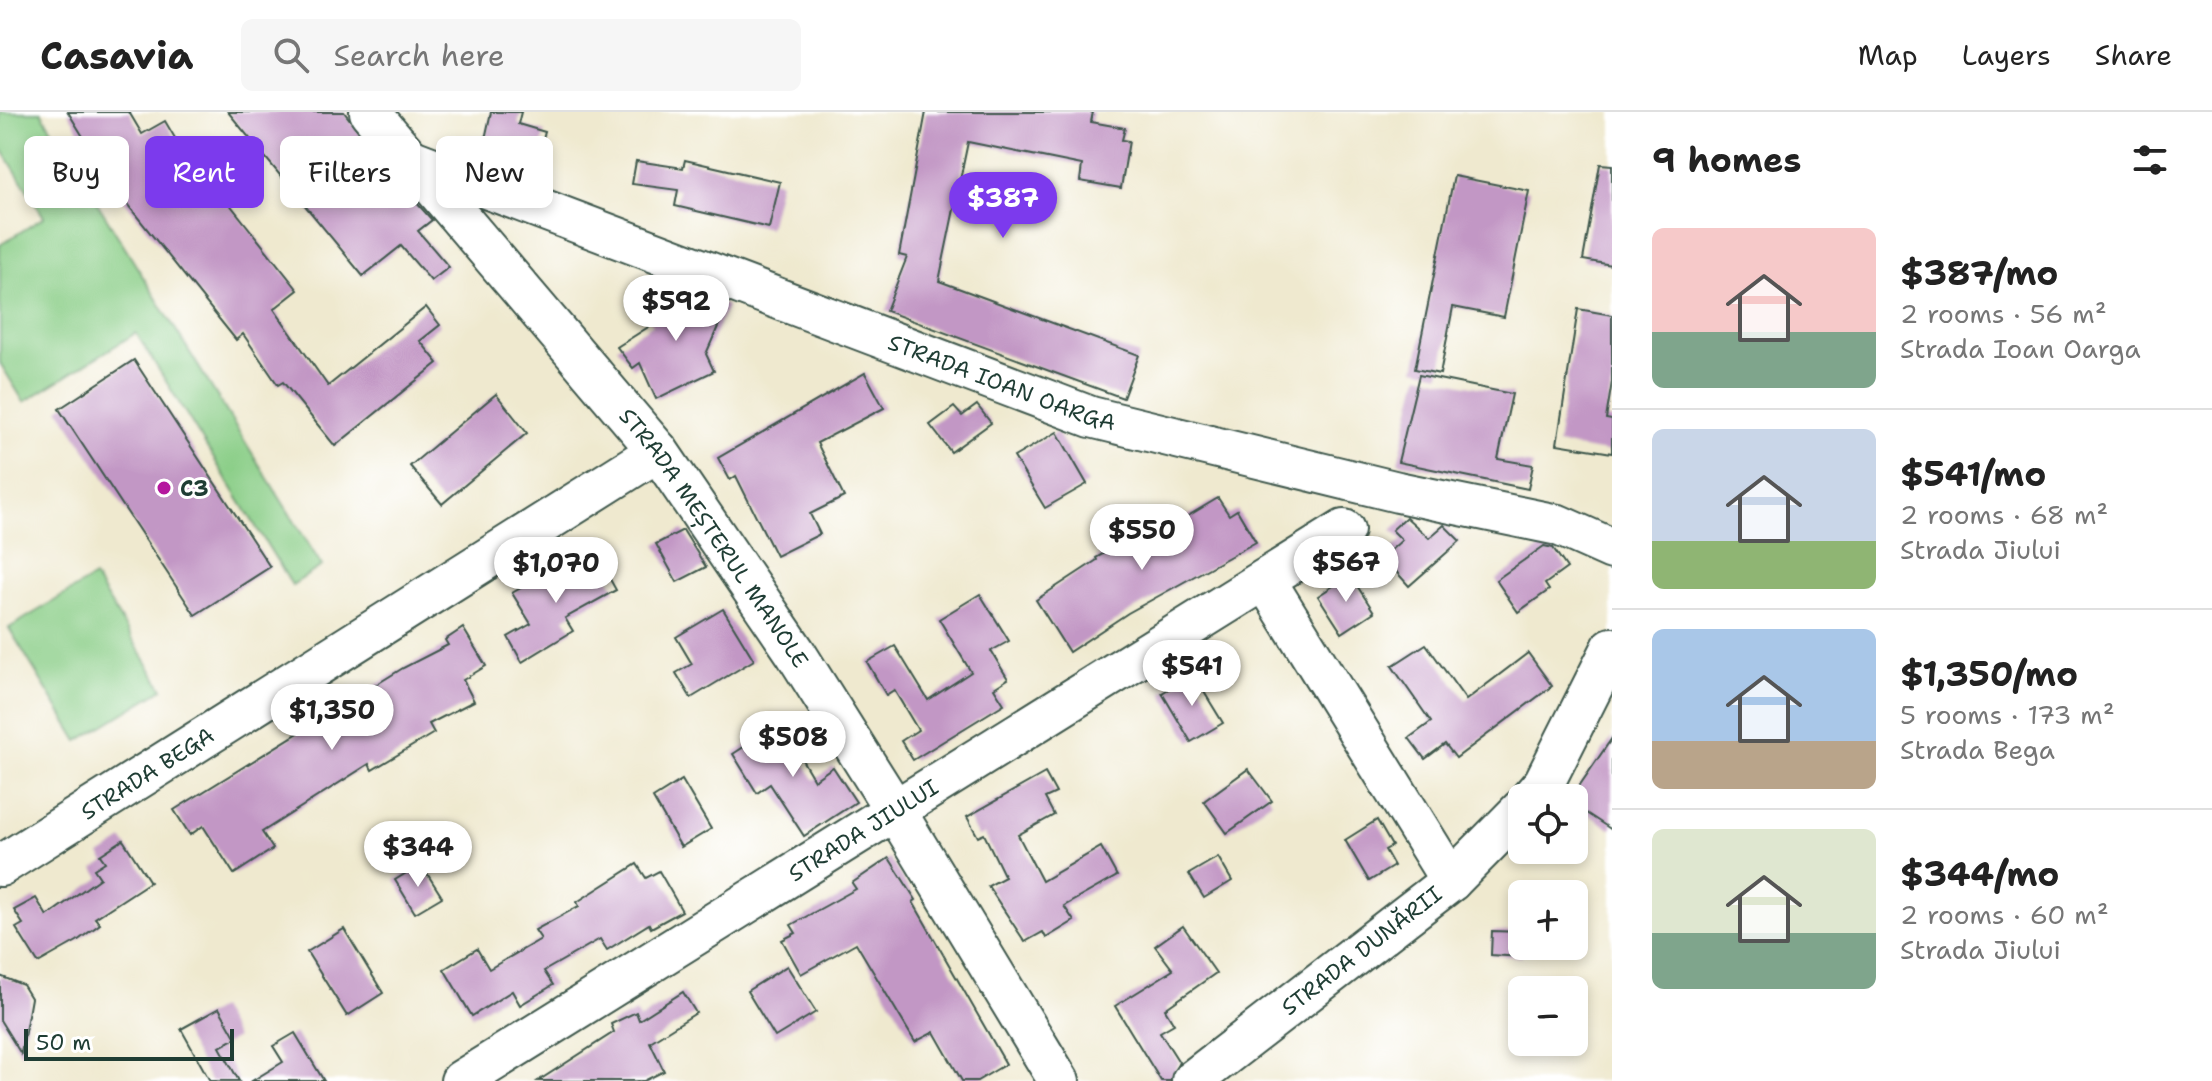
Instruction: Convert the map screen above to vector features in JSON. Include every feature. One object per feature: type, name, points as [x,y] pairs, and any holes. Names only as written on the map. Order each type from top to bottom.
[{"type":"street","name":"STRADA MEȘTERUL MANOLE","points":[[370,112],[389,136]]},
{"type":"street","name":"STRADA IOAN OARGA","points":[[420,163],[1091,417],[1398,492],[1558,525],[1612,549]]},
{"type":"street","name":"STRADA MEȘTERUL MANOLE","points":[[420,173],[658,451],[795,652],[1059,1081]]},
{"type":"street","name":"STRADA BEGA","points":[[0,866],[658,451]]},
{"type":"street","name":"STRADA JIULUI","points":[[461,1081],[1344,530]]},
{"type":"street","points":[[1265,580],[1451,881]]},
{"type":"street","points":[[1543,784],[1612,648]]},
{"type":"street","name":"STRADA DUNĂRII","points":[[1192,1081],[1451,881],[1508,823]]},
{"type":"green space","points":[[0,112],[41,112],[56,136],[24,136],[24,185],[0,146]]},
{"type":"green space","points":[[38,208],[100,208],[322,566],[292,585],[136,333],[24,402],[0,363],[0,245],[44,217]]},
{"type":"green space","points":[[94,577],[163,689],[78,741],[9,628]]},
{"type":"building","points":[[68,112],[129,112],[142,134],[165,121],[174,136],[145,136],[145,208],[233,208],[298,290],[274,309],[328,386],[426,307],[440,325],[420,341],[438,363],[335,446],[283,382],[278,385],[243,334],[236,340],[129,206],[129,136],[83,136]]},
{"type":"building","points":[[228,112],[344,112],[362,136],[280,136],[280,175],[264,156],[264,136],[248,136]]},
{"type":"building","points":[[491,112],[521,112],[518,124],[545,132],[544,136],[486,136]]},
{"type":"building","points":[[926,112],[1093,112],[1091,122],[1125,128],[1122,140],[1129,141],[1121,188],[1080,181],[1082,165],[968,142],[939,281],[1139,355],[1123,398],[886,311],[907,257],[899,255]]},
{"type":"building","points":[[685,160],[780,182],[769,228],[675,206],[678,190],[632,184],[636,161],[683,168]]},
{"type":"building","points":[[1600,164],[1612,165],[1612,265],[1583,260]]},
{"type":"building","points":[[1454,176],[1529,191],[1504,317],[1453,307],[1440,374],[1415,369]]},
{"type":"building","points":[[420,207],[432,220],[418,231],[449,267],[431,281],[401,246],[363,276],[307,208]]},
{"type":"building","points":[[689,290],[727,306],[706,354],[714,371],[656,399],[640,363],[633,368],[617,347],[653,324],[648,318]]},
{"type":"building","points":[[1578,309],[1612,315],[1612,382],[1606,419],[1612,420],[1612,453],[1557,444]]},
{"type":"building","name":"C3","points":[[134,360],[270,567],[195,615],[59,409]]},
{"type":"building","points":[[865,373],[884,408],[817,443],[844,497],[810,514],[820,534],[776,556],[736,476],[730,480],[718,458]]},
{"type":"building","points":[[1419,375],[1512,394],[1498,459],[1533,465],[1528,489],[1398,462]]},
{"type":"building","points":[[496,394],[527,433],[442,504],[410,466]]},
{"type":"building","points":[[977,405],[991,423],[951,452],[930,425],[954,407],[962,416]]},
{"type":"building","points":[[1057,432],[1087,484],[1045,508],[1014,457]]},
{"type":"building","points":[[1218,498],[1229,515],[1237,510],[1256,542],[1128,613],[1069,652],[1036,600],[1096,558],[1136,535],[1141,544]]},
{"type":"building","points":[[1406,517],[1429,538],[1444,525],[1460,541],[1409,586],[1383,557],[1402,540],[1392,530]]},
{"type":"building","points":[[683,530],[706,567],[677,582],[656,544]]},
{"type":"building","points":[[1544,546],[1553,548],[1567,568],[1545,584],[1549,590],[1518,612],[1496,580]]},
{"type":"building","points":[[572,559],[580,574],[601,563],[616,590],[565,618],[573,631],[522,662],[508,637],[531,624],[512,593]]},
{"type":"building","points":[[1350,575],[1374,612],[1342,633],[1318,596]]},
{"type":"building","points":[[980,594],[1009,641],[991,651],[1008,679],[994,688],[1004,704],[913,760],[901,741],[918,730],[894,690],[886,695],[867,662],[895,646],[928,700],[971,672],[939,619]]},
{"type":"building","points":[[723,609],[754,660],[691,698],[676,673],[692,664],[676,637]]},
{"type":"building","points":[[463,628],[486,666],[463,680],[474,701],[429,724],[434,733],[372,770],[369,764],[262,832],[273,849],[234,874],[203,826],[190,835],[174,810],[403,668],[448,645],[445,640]]},
{"type":"building","points":[[1426,644],[1466,700],[1528,653],[1552,686],[1456,758],[1445,744],[1425,759],[1409,738],[1431,722],[1392,666]]},
{"type":"building","points":[[1193,674],[1223,723],[1191,742],[1162,693]]},
{"type":"building","points":[[778,719],[814,780],[833,767],[856,802],[804,836],[770,784],[757,793],[733,754],[756,739],[752,733]]},
{"type":"building","points":[[1612,738],[1612,830],[1588,814],[1588,784],[1581,784]]},
{"type":"building","points":[[1248,769],[1272,801],[1227,833],[1204,801]]},
{"type":"building","points":[[1045,773],[1056,793],[1045,798],[1054,815],[1018,835],[1042,881],[1101,847],[1117,876],[1064,906],[1074,921],[1046,938],[1043,932],[1025,942],[988,886],[1005,877],[984,834],[978,837],[967,817]]},
{"type":"building","points":[[682,780],[711,829],[681,847],[653,798]]},
{"type":"building","points":[[1377,820],[1392,846],[1385,850],[1394,866],[1369,881],[1345,840]]},
{"type":"building","points":[[123,840],[150,882],[95,918],[100,924],[77,941],[38,963],[16,928],[23,924],[14,910],[36,898],[47,916],[100,878],[94,869],[105,862],[100,855]]},
{"type":"building","points":[[1218,857],[1232,881],[1204,898],[1189,874]]},
{"type":"building","points":[[889,858],[916,900],[913,902],[1006,1064],[977,1081],[962,1081],[934,1032],[915,1042],[856,943],[801,974],[782,940],[796,933],[791,925],[856,889],[852,883]]},
{"type":"building","points":[[421,864],[442,897],[415,913],[395,880]]},
{"type":"building","points":[[637,864],[646,878],[659,871],[682,911],[651,928],[649,924],[607,950],[600,939],[544,971],[553,985],[520,1005],[512,991],[472,1016],[444,969],[477,949],[489,969],[541,939],[535,930],[579,906],[577,902]]},
{"type":"building","points":[[1183,926],[1216,973],[1165,1009],[1174,1024],[1160,1032],[1179,1062],[1170,1081],[1161,1081],[1115,1006],[1173,970],[1155,946]]},
{"type":"building","points":[[344,929],[383,993],[347,1016],[307,952]]},
{"type":"building","points":[[1492,931],[1508,932],[1508,956],[1491,955]]},
{"type":"building","points":[[787,966],[816,1012],[775,1037],[747,991]]},
{"type":"building","points":[[0,976],[23,985],[31,998],[21,1054],[0,1020]]},
{"type":"building","points":[[683,992],[696,1013],[650,1042],[664,1071],[644,1081],[538,1081],[614,1032],[611,1024],[636,1012],[639,1020]]},
{"type":"building","points":[[219,1008],[236,1038],[220,1047],[239,1081],[210,1081],[181,1029]]},
{"type":"building","points":[[295,1033],[324,1081],[252,1081],[283,1062],[273,1046]]},
{"type":"place","name":"C3","points":[[164,488]]}]
